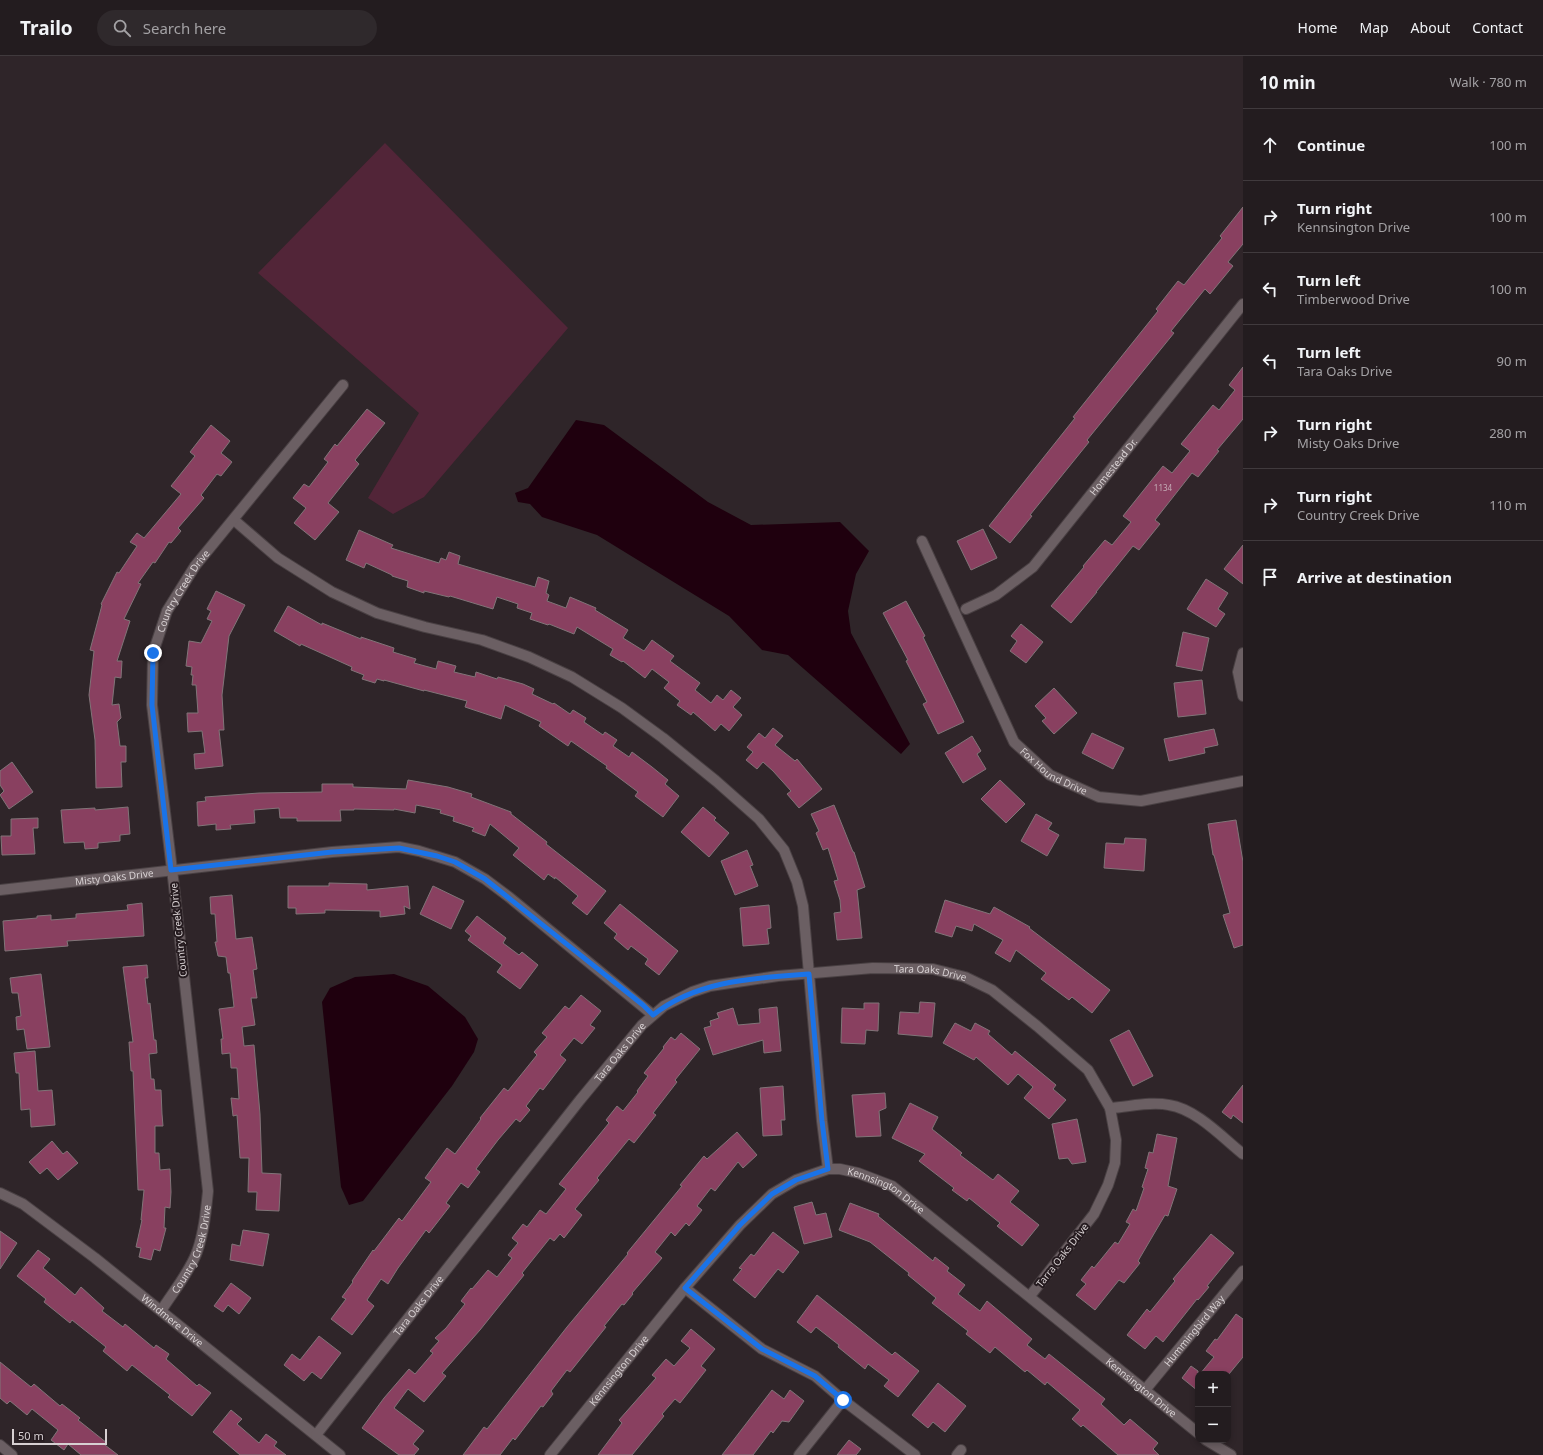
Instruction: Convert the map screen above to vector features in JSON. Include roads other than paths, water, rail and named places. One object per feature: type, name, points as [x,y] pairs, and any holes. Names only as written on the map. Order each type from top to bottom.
[{"type":"street","name":"Homestead Dr.","points":[[966,609],[996,595],[1033,567],[1243,304]]},
{"type":"street","name":"Country Creek Drive","points":[[161,1311],[188,1270],[197,1253],[204,1222],[208,1191],[152,705],[153,653],[167,611],[195,566],[234,520],[343,384]]},
{"type":"street","points":[[234,520],[278,558],[338,595],[377,613],[425,628],[482,640],[529,658],[572,677],[622,708],[692,762],[759,819],[784,850],[797,882],[803,906],[822,1121],[828,1169]]},
{"type":"street","name":"Fox Hound Drive","points":[[922,541],[1014,742],[1050,775],[1099,797],[1141,801],[1243,781]]},
{"type":"street","points":[[1243,653],[1238,672],[1243,696]]},
{"type":"street","name":"Misty Oaks Drive","points":[[0,890],[332,852],[399,848],[437,856],[455,862],[485,879],[643,1005],[653,1015]]},
{"type":"street","name":"Tara Oaks Drive","points":[[316,1435],[642,1024],[664,1006],[692,992],[710,986],[778,976],[873,968],[932,969],[965,977],[992,990],[1088,1070],[1110,1108],[1116,1140],[1115,1163],[1108,1185],[1094,1214]]},
{"type":"street","points":[[1110,1108],[1169,1104],[1191,1112],[1243,1154]]},
{"type":"street","name":"Kennsington Drive","points":[[550,1455],[685,1288],[740,1225],[772,1194],[796,1180],[828,1169],[840,1169],[858,1173],[892,1186],[1195,1431]]},
{"type":"street","name":"Windmere Drive","points":[[0,1193],[23,1204],[42,1218],[161,1311],[340,1455]]},
{"type":"street","name":"Tarra Oaks Drive","points":[[1030,1296],[1094,1214]]},
{"type":"street","name":"Hummingbird Way","points":[[1145,1390],[1243,1271]]},
{"type":"street","points":[[685,1288],[762,1349],[815,1376],[843,1400],[915,1455]]},
{"type":"street","points":[[799,1455],[843,1400]]},
{"type":"street","points":[[1211,1443],[1231,1455]]},
{"type":"street","points":[[0,1445],[12,1455]]}]
